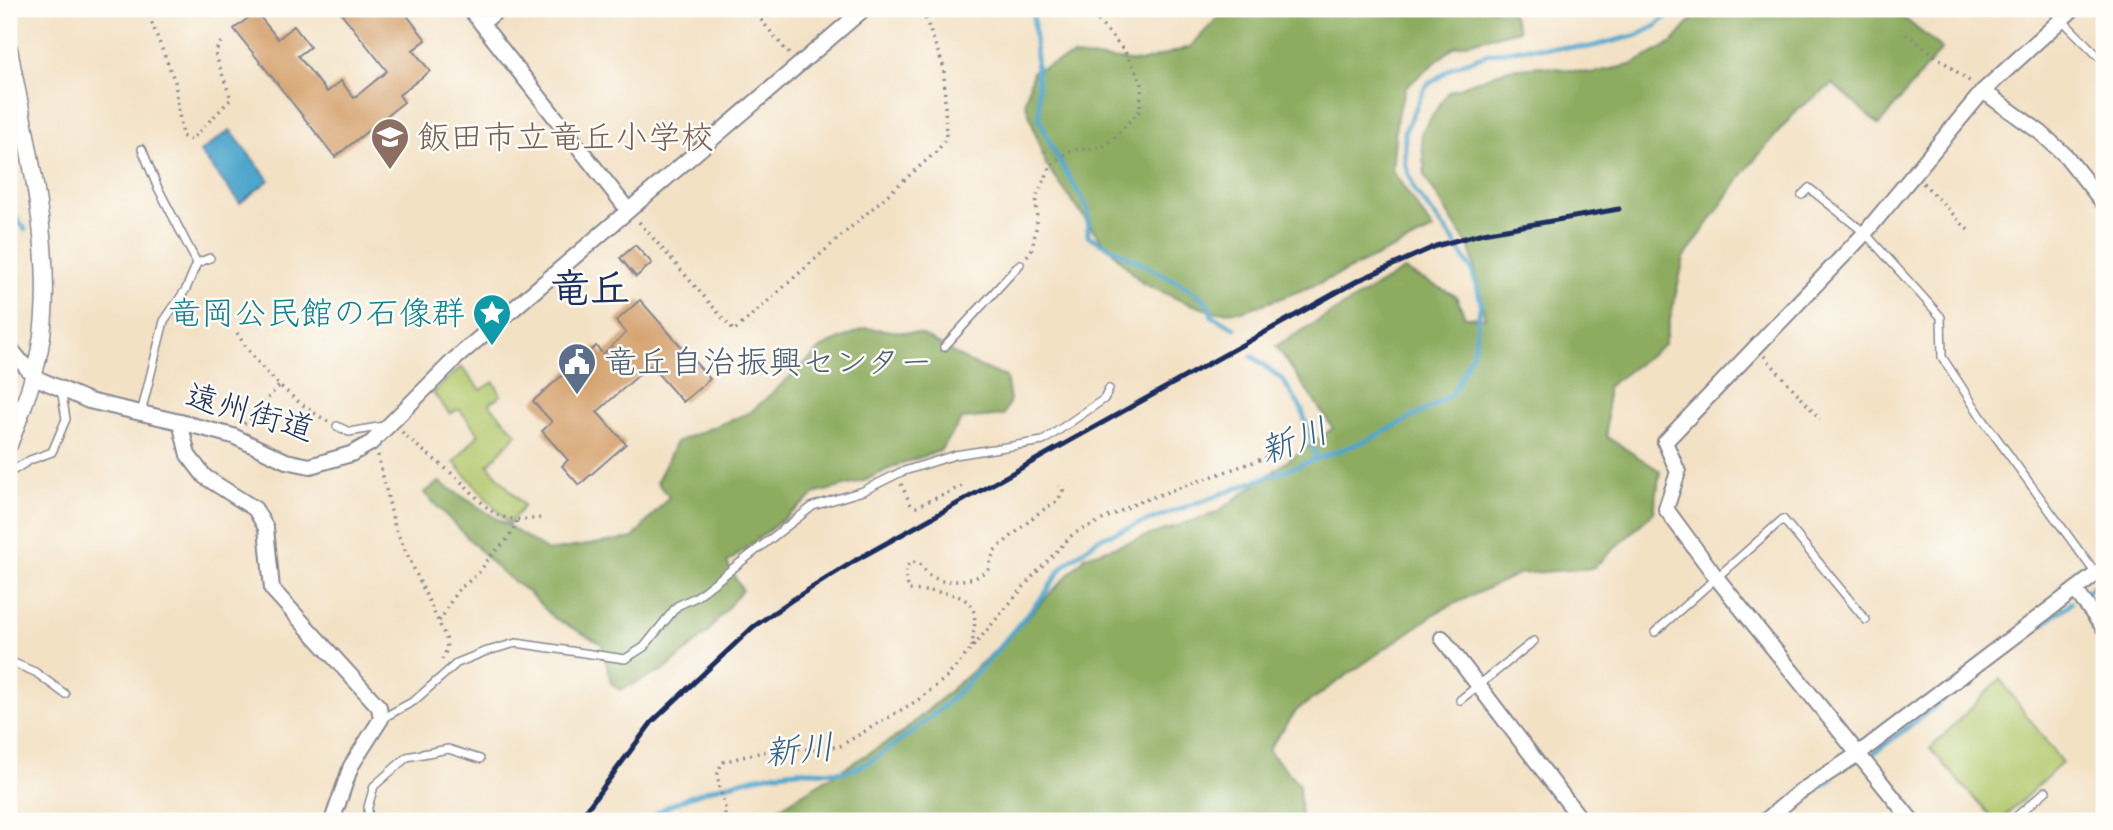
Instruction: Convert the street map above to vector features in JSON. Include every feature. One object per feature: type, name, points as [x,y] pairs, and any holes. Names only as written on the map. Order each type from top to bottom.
[{"type":"street","points":[[470,9],[628,210]]},
{"type":"street","points":[[482,23],[499,9]]},
{"type":"street","name":"遠州街道","points":[[34,377],[89,401],[233,436],[286,461],[310,466],[351,454],[393,427],[457,358],[864,9]]},
{"type":"street","points":[[1912,821],[1716,578],[1667,509],[1678,472],[1665,442],[1864,233],[1983,91],[2062,12]]},
{"type":"street","points":[[9,49],[36,196],[43,252],[45,302],[41,345],[34,377],[15,407],[9,445]]},
{"type":"street","points":[[1983,91],[2041,133],[2066,156],[2104,204]]},
{"type":"street","points":[[9,346],[34,377]]},
{"type":"street","points":[[180,422],[188,455],[205,477],[255,509],[266,528],[272,589],[379,707],[381,719],[351,766],[332,821]]},
{"type":"street","points":[[1765,821],[1798,793],[1858,754],[2100,571]]},
{"type":"street","points":[[2075,590],[2104,628]]},
{"type":"street","points":[[1442,638],[1583,821]]},
{"type":"lane","points":[[2062,12],[2104,62]]},
{"type":"lane","points":[[142,149],[157,186],[197,263]]},
{"type":"lane","points":[[1802,195],[1809,188],[1864,233],[1941,317],[1942,358],[1982,418],[2100,571]]},
{"type":"lane","points":[[141,413],[164,321],[186,289],[197,263],[210,258]]},
{"type":"lane","points":[[944,347],[1020,264]]},
{"type":"lane","points":[[9,473],[30,460],[52,452],[65,419],[61,389]]},
{"type":"lane","points":[[381,719],[414,701],[457,663],[516,643],[625,659],[644,648],[677,606],[696,597],[813,506],[863,491],[901,472],[955,455],[1043,440],[1104,399],[1109,389]]},
{"type":"lane","points":[[337,426],[349,432],[393,427]]},
{"type":"lane","points":[[1655,632],[1783,519],[1866,620]]},
{"type":"lane","points":[[1460,701],[1534,641]]},
{"type":"lane","points":[[9,661],[35,672],[65,694]]},
{"type":"lane","points":[[368,821],[368,807],[374,786],[407,757],[448,749],[480,759]]},
{"type":"lane","points":[[2011,821],[2046,791]]},
{"type":"path","points":[[149,9],[149,16],[175,82],[182,136],[191,140],[231,99],[215,53],[223,38]]},
{"type":"path","points":[[752,9],[799,65]]},
{"type":"path","points":[[628,210],[734,331],[937,151],[946,139],[944,68],[922,9]]},
{"type":"path","points":[[1020,264],[1032,248],[1037,224],[1036,197],[1052,164],[1071,150],[1101,148],[1140,110],[1142,83],[1125,52],[1096,18],[1092,9]]},
{"type":"path","points":[[1906,34],[1983,91]]},
{"type":"path","points":[[1914,174],[1970,232]]},
{"type":"path","points":[[237,333],[254,359],[296,400],[337,426]]},
{"type":"path","points":[[1756,347],[1821,419]]},
{"type":"path","points":[[240,428],[280,385]]},
{"type":"path","points":[[393,427],[458,478],[489,510],[508,519],[540,518]]},
{"type":"path","points":[[371,443],[377,454],[395,528],[446,638],[447,649],[440,662]]},
{"type":"path","points":[[721,821],[726,812],[717,776],[722,762],[762,752],[793,748],[818,750],[840,746],[918,700],[947,677],[1033,576],[1073,534],[1139,502],[1276,454]]},
{"type":"path","points":[[891,477],[901,483],[911,505],[916,507],[962,486]]},
{"type":"path","points":[[972,649],[975,615],[971,606],[963,598],[948,594],[909,590],[905,576],[907,566],[913,562],[919,564],[929,575],[941,581],[975,578],[988,570],[994,551],[1041,511],[1058,501],[1063,490],[1059,486]]},
{"type":"path","points":[[439,621],[457,592],[484,569],[492,554],[508,540],[517,519]]},
{"type":"green space","points":[[1226,9],[1510,9],[1519,30],[1455,46],[1406,87],[1397,116],[1392,170],[1433,230],[1320,283],[1281,298],[1242,311],[1214,312],[1142,283],[1097,235],[1046,165],[1025,102],[1033,71],[1073,56],[1141,62],[1190,47]]},
{"type":"green space","points":[[1701,9],[1893,9],[1942,49],[1879,125],[1833,84],[1798,109],[1745,171],[1684,258],[1664,345],[1607,387],[1607,437],[1660,471],[1654,512],[1593,568],[1518,574],[1439,611],[1297,710],[1268,750],[1299,784],[1301,821],[758,821],[902,733],[996,650],[1086,556],[1216,513],[1333,428],[1276,346],[1404,270],[1456,296],[1465,317],[1485,318],[1471,251],[1425,177],[1421,133],[1448,92],[1509,69],[1541,66],[1591,73],[1631,65],[1672,43]]},
{"type":"green space","points":[[866,328],[921,334],[971,363],[1006,377],[1010,400],[1004,415],[962,419],[940,451],[897,465],[864,481],[817,493],[727,563],[742,590],[706,634],[666,669],[620,690],[611,683],[602,644],[554,618],[528,592],[500,571],[424,493],[439,482],[548,551],[633,538],[669,497],[657,482],[676,442],[751,412],[824,346]]},
{"type":"green space","points":[[461,367],[481,390],[494,382],[501,395],[489,404],[517,434],[488,465],[524,506],[509,524],[454,462],[479,434],[459,409],[450,414],[433,393]]},
{"type":"green space","points":[[2000,679],[2062,763],[2000,821],[1995,821],[1930,749]]},
{"type":"water","points":[[230,130],[269,180],[240,203],[200,152]]},
{"type":"building","points":[[338,9],[402,9],[426,40],[413,50],[430,71],[399,95],[404,102],[335,157],[234,29],[256,12],[278,39],[294,26],[310,47],[298,56],[327,92],[341,81],[354,98],[387,71]]},
{"type":"building","points":[[635,245],[652,263],[636,277],[620,258]]},
{"type":"building","name":"竜丘自治振興センター","points":[[640,300],[710,379],[683,402],[650,365],[597,412],[626,444],[579,485],[562,466],[568,460],[542,431],[552,422],[533,401],[596,346],[603,354],[626,333],[616,321]]},
{"type":"waterway","points":[[1033,9],[1040,120],[1053,150],[1088,209],[1088,236],[1187,287],[1208,303],[1212,316],[1235,328]]},
{"type":"waterway","name":"新川","points":[[648,821],[676,802],[718,787],[782,773],[845,771],[862,765],[918,728],[957,693],[1043,596],[1065,565],[1098,539],[1368,440],[1452,394],[1474,349],[1481,301],[1472,270],[1451,237],[1415,191],[1405,163],[1405,131],[1426,86],[1453,67],[1488,54],[1527,48],[1589,47],[1638,35],[1656,26],[1674,9]]},
{"type":"waterway","points":[[9,209],[25,229]]},
{"type":"waterway","points":[[1252,356],[1283,380],[1302,410],[1316,457]]},
{"type":"waterway","points":[[2086,592],[2104,578]]},
{"type":"waterway","points":[[1871,755],[2071,603]]},
{"type":"waterway","points":[[1777,821],[1832,779]]},
{"type":"railway","points":[[578,821],[652,722],[753,627],[856,560],[1357,281],[1436,246],[1483,233],[1619,209]]},
{"type":"place","name":"飯田市立竜丘小学校","points":[[390,171]]},
{"type":"place","name":"竜岡公民館の石像群","points":[[492,347]]},
{"type":"place","name":"竜丘自治振興センター","points":[[577,396]]},
{"type":"district","name":"竜丘","points":[[590,289]]}]
